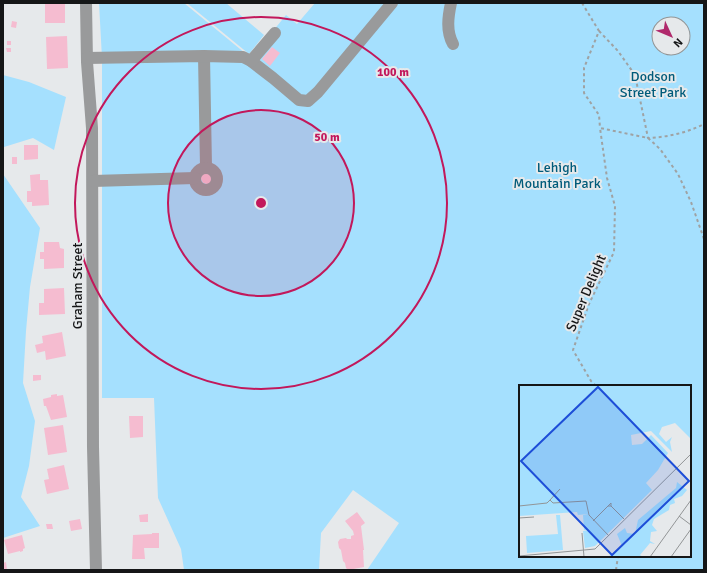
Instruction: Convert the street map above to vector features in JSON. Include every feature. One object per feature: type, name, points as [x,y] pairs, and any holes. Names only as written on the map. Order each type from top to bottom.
[{"type":"street","name":"Graham Street","points":[[86,3],[87,58],[92,128],[93,446],[96,570]]},
{"type":"street","points":[[87,58],[204,56],[243,57],[273,78],[299,100],[308,101],[328,81],[392,3]]},
{"type":"street","points":[[451,3],[448,18],[449,36],[453,44]]},
{"type":"street","points":[[251,62],[275,33]]},
{"type":"street","points":[[204,56],[206,168]]},
{"type":"street","points":[[206,168],[215,173],[217,179],[215,185],[208,190],[203,190],[195,184],[194,178],[198,171],[206,168]]},
{"type":"street","points":[[92,181],[194,178]]},
{"type":"path","points":[[582,3],[599,31],[618,51],[635,75],[648,138],[660,149],[678,174],[691,202],[704,239]]},
{"type":"path","name":"Super Delight","points":[[595,385],[591,381],[574,350],[589,304],[614,252],[615,206],[606,178],[599,115],[584,93],[584,68],[599,31]]},
{"type":"path","points":[[600,128],[648,138],[663,137],[692,130],[704,124]]},
{"type":"path","points":[[704,297],[704,308]]},
{"type":"path","points":[[616,570],[618,557]]},
{"type":"green space","points":[[99,3],[184,3],[251,58],[286,15],[297,24],[315,3],[704,3],[704,570],[367,570],[399,523],[353,490],[321,533],[319,570],[184,570],[181,549],[158,498],[154,398],[102,398],[102,58]]},
{"type":"green space","points":[[226,3],[264,35],[249,54],[188,4]]},
{"type":"green space","points":[[3,75],[29,82],[66,97],[54,150],[33,138],[4,147],[3,150]]},
{"type":"green space","points":[[3,174],[40,228],[30,287],[23,383],[35,421],[29,466],[21,497],[40,526],[3,538]]},
{"type":"building","points":[[45,3],[65,3],[65,23],[45,23]]},
{"type":"building","points":[[12,21],[17,22],[16,28],[11,27]]},
{"type":"building","points":[[67,36],[68,68],[47,69],[46,37]]},
{"type":"building","points":[[7,41],[11,41],[11,45],[7,45]]},
{"type":"building","points":[[272,47],[280,53],[270,66],[262,59]]},
{"type":"building","points":[[6,48],[11,48],[11,52],[7,52]]},
{"type":"building","points":[[24,145],[38,145],[38,159],[24,160]]},
{"type":"building","points":[[12,157],[17,157],[17,164],[12,164]]},
{"type":"building","points":[[205,172],[209,172],[213,178],[209,184],[205,184],[201,180],[201,176]]},
{"type":"building","points":[[40,174],[40,180],[48,180],[49,205],[32,206],[32,202],[27,202],[27,191],[31,191],[30,175]]},
{"type":"building","points":[[44,242],[59,242],[60,248],[64,249],[64,268],[44,269],[44,259],[40,259],[40,252],[44,252]]},
{"type":"building","points":[[64,288],[65,314],[39,315],[39,303],[44,303],[44,289]]},
{"type":"building","points":[[62,332],[66,356],[46,360],[45,351],[37,353],[35,345],[43,343],[42,336]]},
{"type":"building","points":[[33,375],[41,375],[41,380],[33,381]]},
{"type":"building","points":[[57,394],[57,396],[63,395],[67,417],[51,420],[46,406],[44,406],[43,399]]},
{"type":"building","points":[[129,416],[143,416],[143,437],[130,438]]},
{"type":"building","points":[[63,425],[67,452],[48,455],[44,428]]},
{"type":"building","points":[[64,465],[69,489],[47,494],[44,480],[49,479],[47,469]]},
{"type":"building","points":[[357,512],[365,523],[361,526],[364,550],[364,567],[348,570],[343,561],[338,542],[340,539],[351,539],[351,536],[354,535],[353,531],[345,521]]},
{"type":"building","points":[[148,514],[148,522],[140,522],[139,515]]},
{"type":"building","points":[[80,519],[82,529],[71,531],[69,521]]},
{"type":"building","points":[[46,524],[52,524],[53,529],[47,529]]},
{"type":"building","points":[[159,533],[159,548],[144,548],[145,559],[132,559],[133,535]]},
{"type":"building","points":[[22,535],[25,548],[23,551],[8,554],[4,540]]},
{"type":"building","points":[[6,562],[7,570],[3,570],[3,563]]},
{"type":"park label","name":"Dodson Street Park","points":[[653,84]]},
{"type":"park label","name":"Lehigh Mountain Park","points":[[557,176]]}]
